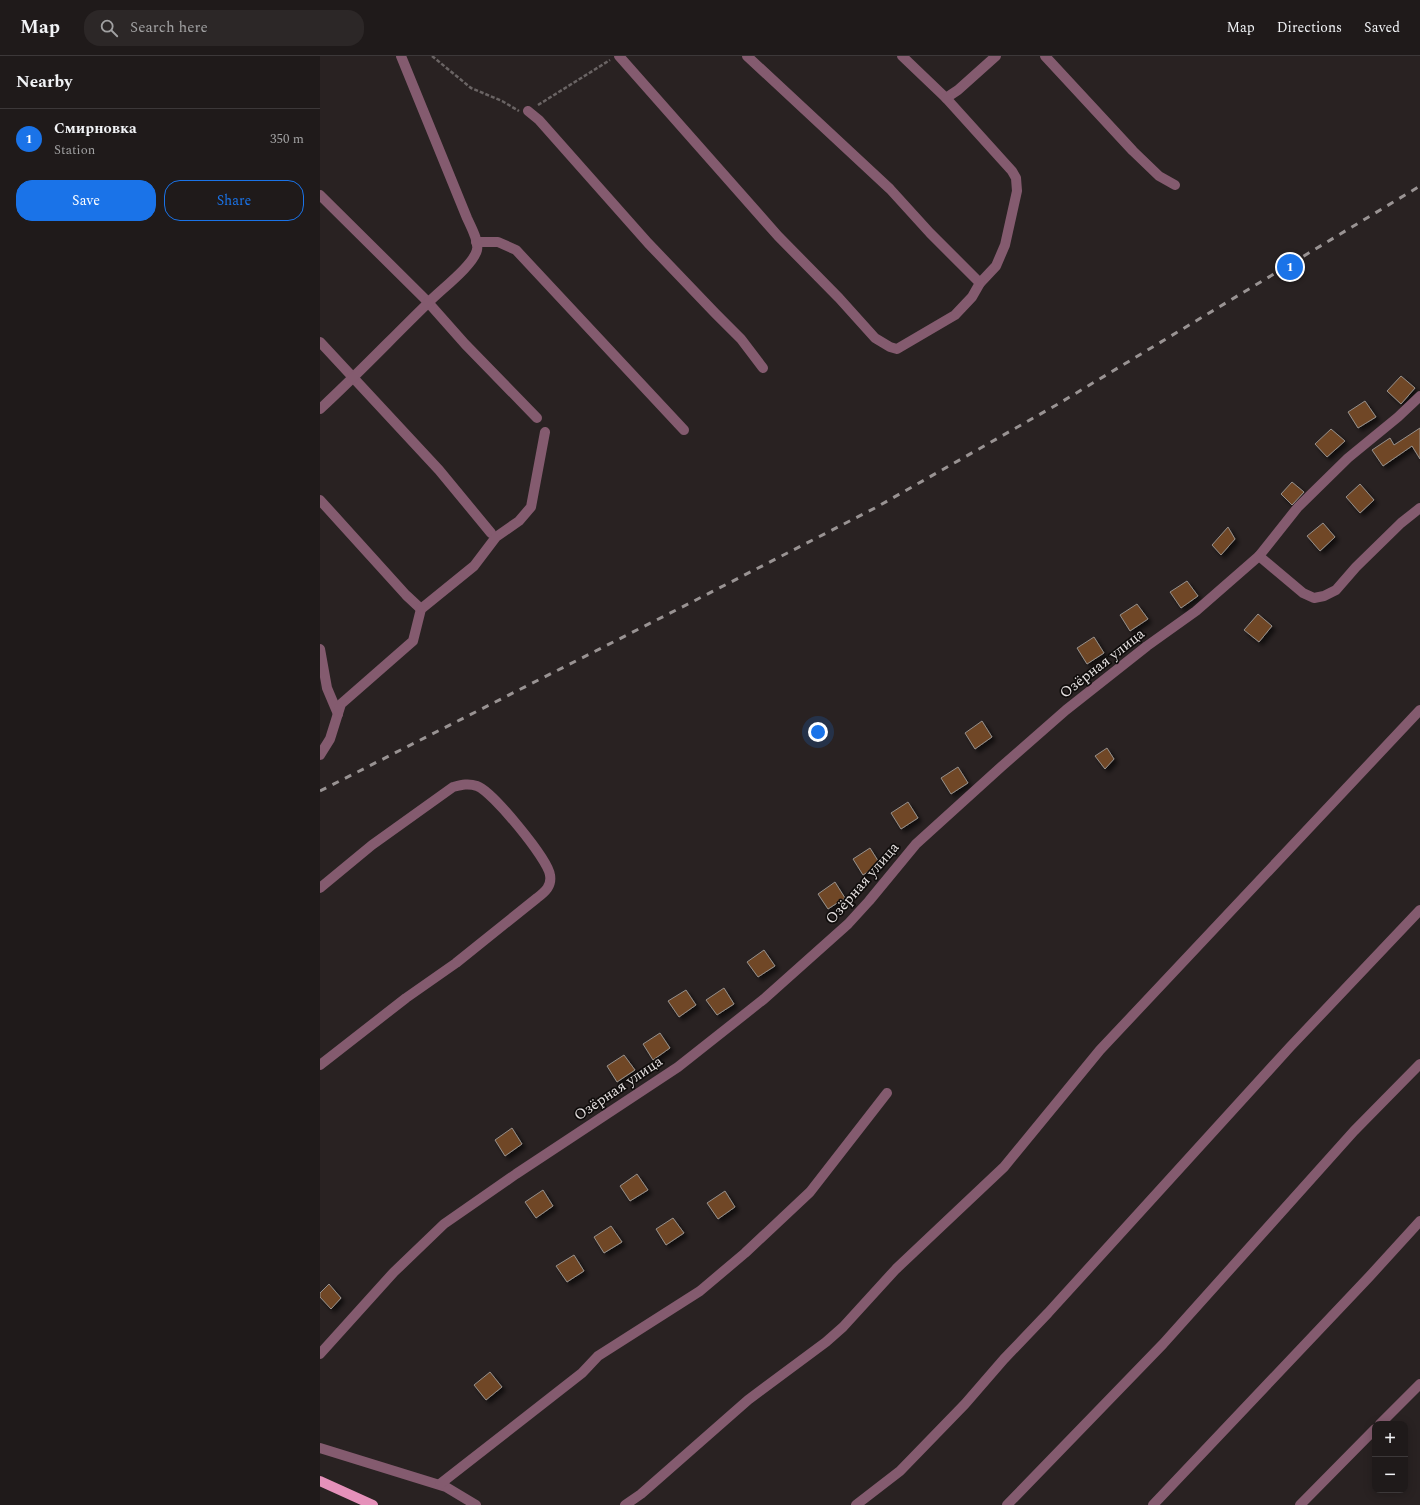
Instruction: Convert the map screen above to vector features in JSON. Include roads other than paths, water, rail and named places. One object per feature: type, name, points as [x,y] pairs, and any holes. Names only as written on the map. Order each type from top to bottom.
[{"type":"main road","points":[[320,1481],[373,1505]]},
{"type":"street","points":[[320,408],[354,378],[428,302],[450,283],[473,258],[477,250],[476,242],[401,56]]},
{"type":"street","points":[[747,56],[890,189],[980,283]]},
{"type":"street","points":[[615,58],[778,236],[839,298],[875,338],[890,347],[897,349],[955,315],[972,297],[980,283],[996,266],[1005,245],[1017,191],[1016,178],[1012,171],[946,98],[902,56]]},
{"type":"street","points":[[946,98],[958,90],[996,56]]},
{"type":"street","points":[[1045,56],[1133,151],[1159,176],[1175,185]]},
{"type":"street","points":[[528,111],[559,142],[648,242],[741,339],[763,368]]},
{"type":"street","points":[[320,195],[428,302],[465,344],[537,418]]},
{"type":"street","points":[[476,242],[498,242],[516,250],[684,430]]},
{"type":"street","points":[[320,342],[439,470],[491,533]]},
{"type":"street","name":"Озёрная улица","points":[[320,1354],[394,1272],[444,1224],[516,1174],[678,1067],[764,999],[848,924],[916,844],[1066,710],[1140,651],[1196,611],[1259,556],[1298,507],[1348,458],[1398,417],[1420,396]]},
{"type":"street","points":[[320,755],[330,739],[341,704],[413,641],[422,609],[474,566],[496,537],[519,521],[531,507],[545,432]]},
{"type":"street","points":[[320,500],[406,595],[422,609]]},
{"type":"street","points":[[1259,556],[1303,593],[1314,598],[1324,596],[1336,590],[1361,562],[1401,523],[1420,508]]},
{"type":"street","points":[[320,649],[327,688],[338,714]]},
{"type":"street","points":[[626,1505],[641,1494],[748,1400],[826,1342],[843,1327],[896,1268],[970,1201],[1004,1167],[1100,1050],[1420,710]]},
{"type":"street","points":[[320,888],[372,845],[452,787],[467,783],[478,786],[500,804],[542,858],[548,868],[550,877],[550,884],[546,891],[538,898],[456,963],[406,998],[320,1065]]},
{"type":"street","points":[[856,1505],[900,1471],[965,1404],[1004,1359],[1048,1313],[1290,1047],[1420,910]]},
{"type":"street","points":[[1007,1505],[1163,1344],[1354,1131],[1420,1064]]},
{"type":"street","points":[[440,1484],[582,1373],[598,1356],[700,1291],[745,1253],[810,1192],[887,1093]]},
{"type":"street","points":[[1153,1505],[1369,1277],[1420,1221]]},
{"type":"street","points":[[1383,1421],[1420,1384]]},
{"type":"street","points":[[1300,1505],[1372,1432]]},
{"type":"street","points":[[320,1448],[440,1484],[476,1505]]},
{"type":"railway","points":[[320,791],[875,508],[1058,404],[1420,186]]},
{"type":"place","name":"Смирновка","points":[[1290,267]]}]
